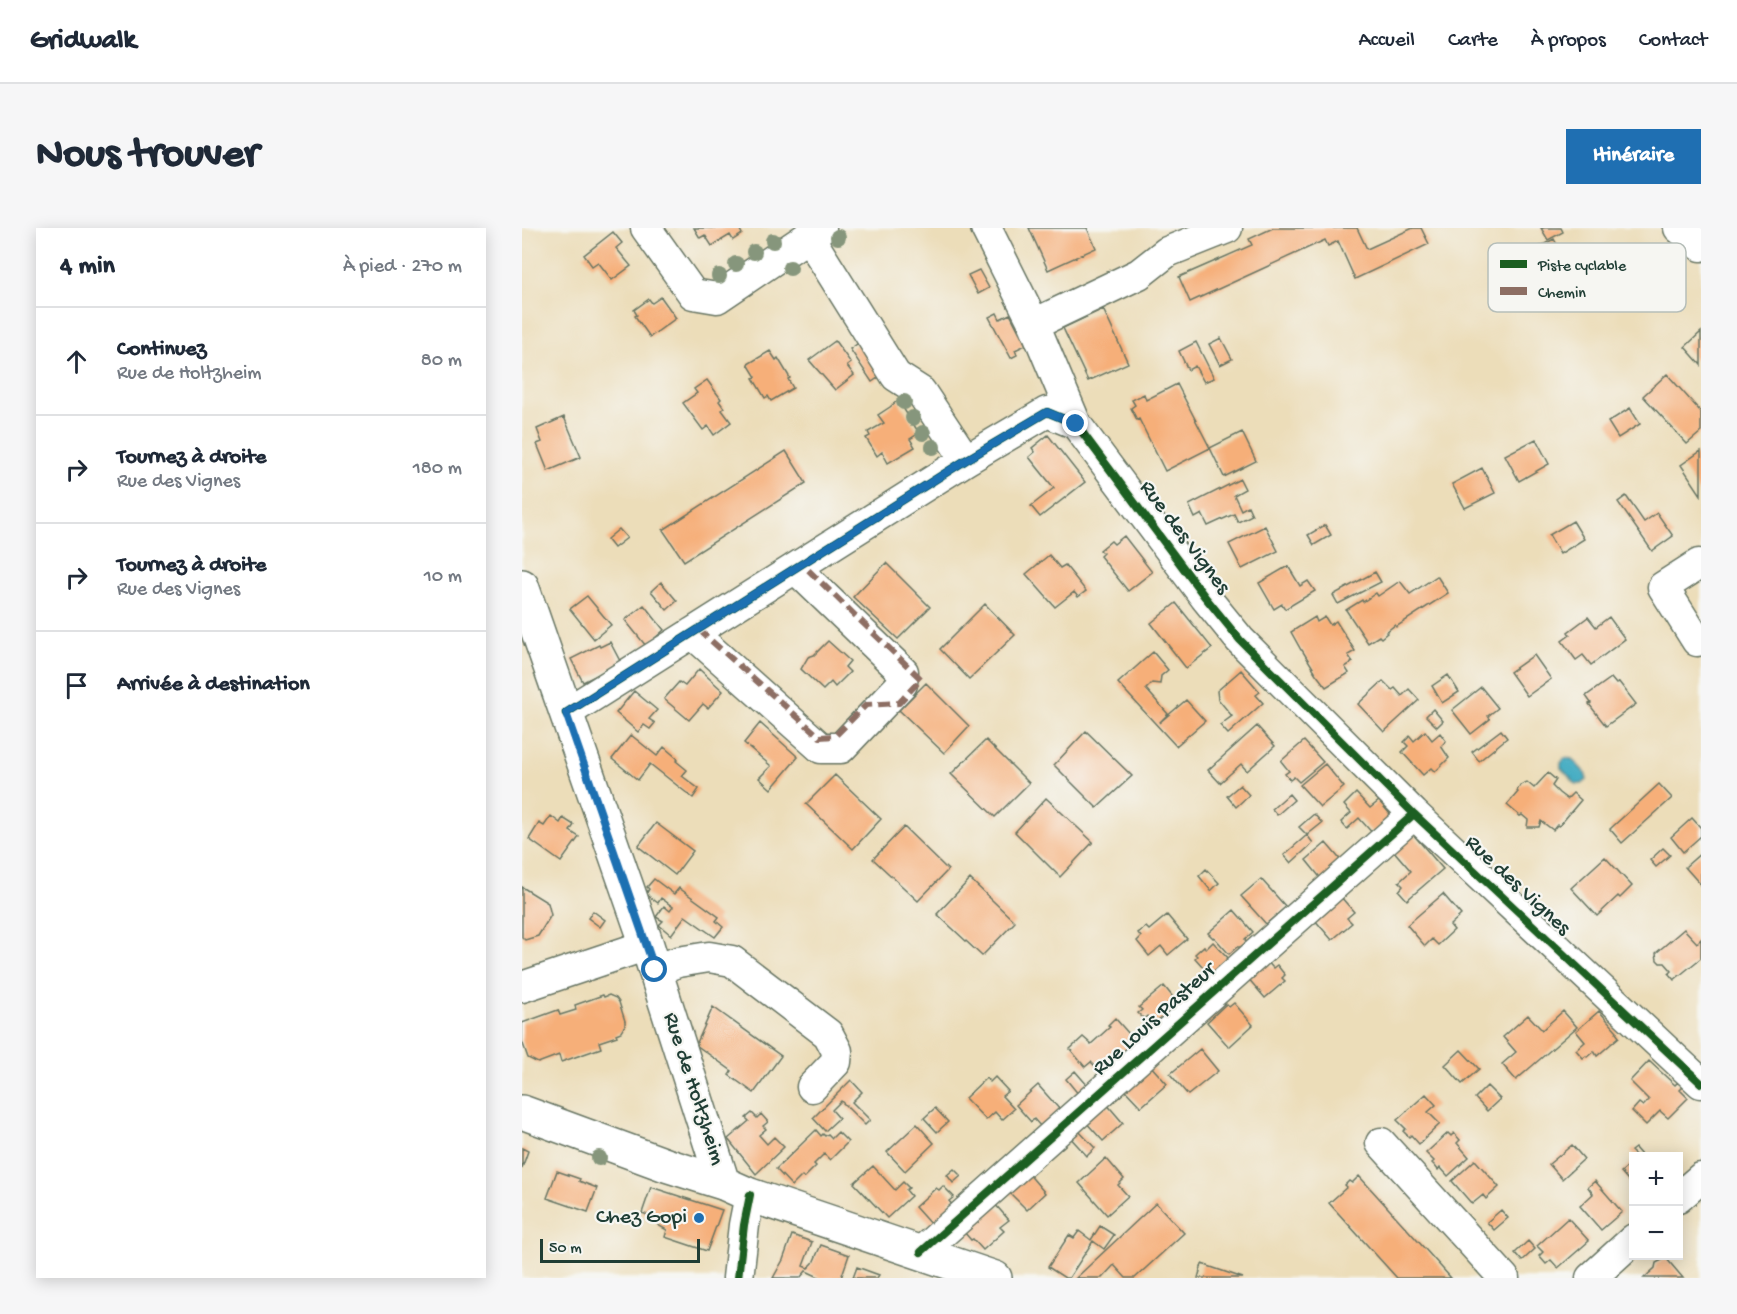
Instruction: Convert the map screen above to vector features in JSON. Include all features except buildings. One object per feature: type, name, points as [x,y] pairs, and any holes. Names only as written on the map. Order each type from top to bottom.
[{"type":"main road","name":"Rue de Holtzheim","points":[[522,586],[651,958],[737,1189]]},
{"type":"main road","points":[[522,1112],[666,1165],[995,1278]]},
{"type":"street","points":[[646,228],[693,294],[717,298],[815,233],[896,376],[921,392],[966,460]]},
{"type":"street","name":"Rue des Vignes","points":[[986,228],[1034,324],[1076,424],[1205,597],[1240,640],[1414,814],[1701,1083]]},
{"type":"street","points":[[1034,324],[1138,274],[1167,252],[1227,228]]},
{"type":"street","points":[[1679,228],[1701,246]]},
{"type":"street","points":[[566,713],[966,460],[1047,412],[1076,424]]},
{"type":"street","points":[[1697,641],[1663,587],[1700,565]]},
{"type":"street","points":[[692,633],[821,748],[841,748],[902,684],[903,672],[795,568]]},
{"type":"street","name":"Rue Louis Pasteur","points":[[921,1252],[1414,814]]},
{"type":"street","points":[[522,987],[651,958],[678,962],[709,957],[732,962],[828,1034],[837,1052],[836,1062],[812,1087]]},
{"type":"street","points":[[1382,1143],[1504,1278]]},
{"type":"street","points":[[1683,1194],[1701,1178]]},
{"type":"street","points":[[737,1189],[744,1225],[738,1278]]},
{"type":"street","points":[[1591,1278],[1629,1244]]},
{"type":"water","points":[[1565,758],[1572,759],[1585,773],[1587,780],[1582,784],[1576,784],[1561,768],[1561,763]]},
{"type":"marked path","points":[[698,629],[820,737],[835,736],[866,705],[899,703],[921,679],[802,564]]},
{"type":"cycle path","points":[[566,713],[966,460],[1047,412],[1076,424],[1205,597],[1240,640],[1414,814],[1701,1083]]},
{"type":"cycle path","points":[[921,1252],[1414,814]]},
{"type":"cycle path","points":[[738,1278],[750,1195]]},
{"type":"place","name":"Chez Gopi","points":[[699,1218]]},
{"type":"route","points":[[655,970],[566,713],[966,460],[1047,412],[1076,424]]}]
